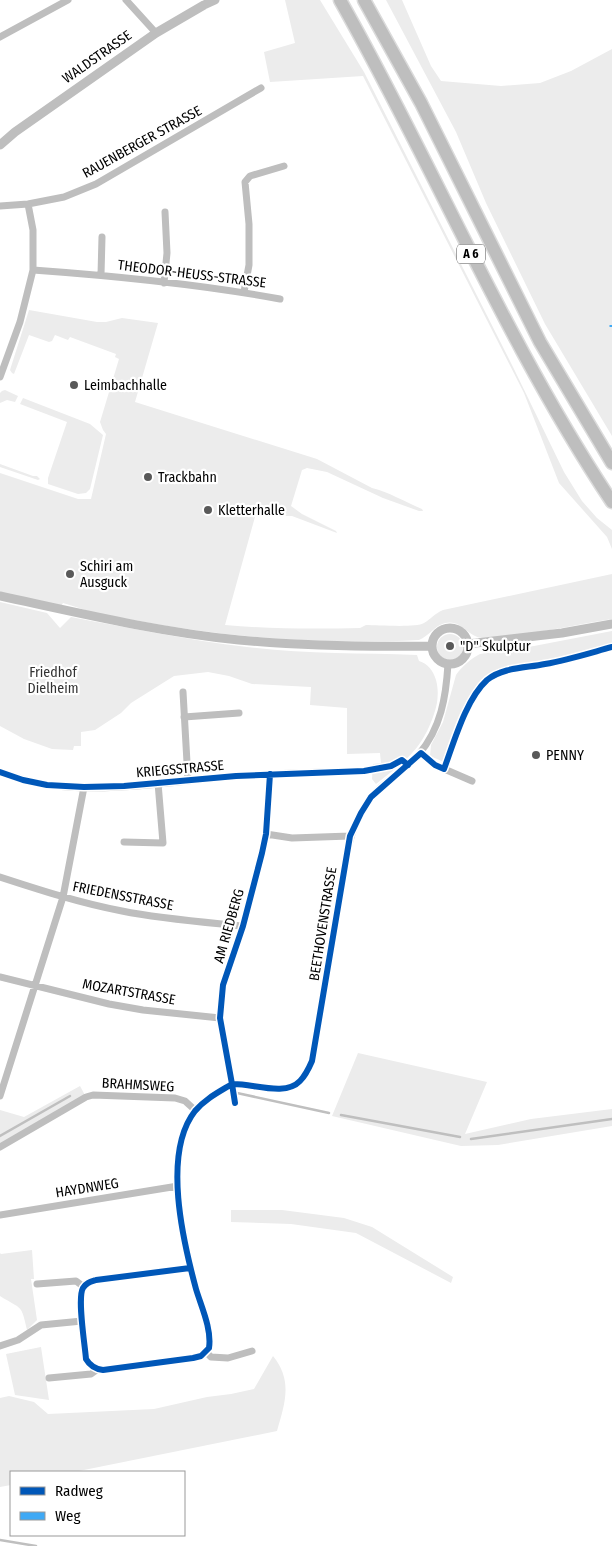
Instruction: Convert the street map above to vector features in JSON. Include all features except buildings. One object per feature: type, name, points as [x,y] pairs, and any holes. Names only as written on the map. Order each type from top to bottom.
[{"type":"highway","name":"A 6","points":[[340,0],[401,113],[524,358],[562,424],[612,502]]},
{"type":"highway","name":"A 6","points":[[364,0],[421,102],[540,342],[612,463]]},
{"type":"street","points":[[0,38],[68,0]]},
{"type":"street","points":[[126,0],[156,33]]},
{"type":"street","name":"WALDSTRASSE","points":[[0,145],[15,132],[156,33],[204,4],[215,0]]},
{"type":"street","name":"RAUENBERGER STRASSE","points":[[0,206],[28,204],[64,197],[96,184],[261,88]]},
{"type":"street","points":[[244,292],[249,265],[249,224],[245,182],[250,176],[284,166]]},
{"type":"street","points":[[0,377],[20,322],[34,270],[33,230],[28,204]]},
{"type":"street","points":[[164,283],[166,253],[165,212]]},
{"type":"street","name":"THEODOR-HEUSS-STRASSE","points":[[101,275],[102,237]]},
{"type":"street","name":"THEODOR-HEUSS-STRASSE","points":[[34,270],[101,275],[280,298]]},
{"type":"street","points":[[0,596],[145,627],[238,640],[387,647],[432,646]]},
{"type":"street","points":[[468,644],[562,633],[612,624]]},
{"type":"street","points":[[446,629],[458,630],[466,638],[468,644],[466,655],[462,659],[448,664],[438,660],[432,646],[436,635],[446,629]]},
{"type":"street","name":"BEETHOVENSTRASSE","points":[[232,1084],[245,1084],[274,1089],[285,1088],[299,1082],[306,1074],[316,1045],[350,836],[371,797],[420,753],[428,742],[440,718],[445,695],[448,664]]},
{"type":"street","points":[[183,692],[188,780]]},
{"type":"street","points":[[184,716],[239,713]]},
{"type":"street","points":[[420,753],[435,765],[472,781]]},
{"type":"street","name":"KRIEGSSTRASSE","points":[[0,772],[23,780],[48,785],[84,787],[124,786],[270,774],[364,771]]},
{"type":"street","name":"AM RIEDBERG","points":[[235,1103],[220,1018],[223,985],[243,926],[266,834],[270,774]]},
{"type":"street","name":"KRIEGSSTRASSE","points":[[124,842],[163,843],[158,783]]},
{"type":"street","points":[[0,1096],[63,896],[84,787]]},
{"type":"street","points":[[266,834],[292,838],[350,836]]},
{"type":"street","name":"FRIEDENSSTRASSE","points":[[0,877],[122,911],[198,922],[243,926]]},
{"type":"street","name":"MOZARTSTRASSE","points":[[0,977],[143,1010],[220,1018]]},
{"type":"street","points":[[0,1064],[9,1067]]},
{"type":"street","points":[[49,1378],[91,1374],[98,1369],[193,1358],[206,1352],[210,1341],[209,1335],[190,1268],[182,1227],[178,1186],[180,1145],[188,1122],[196,1111],[205,1101],[232,1084]]},
{"type":"street","name":"BRAHMSWEG","points":[[0,1147],[86,1096],[175,1098],[184,1101],[196,1111]]},
{"type":"street","name":"HAYDNWEG","points":[[0,1216],[178,1186]]},
{"type":"street","points":[[98,1369],[89,1364],[86,1359],[81,1295],[84,1286],[88,1282],[96,1280],[190,1268]]},
{"type":"street","points":[[37,1284],[76,1281],[84,1286]]},
{"type":"street","points":[[0,1346],[18,1340],[41,1325],[82,1321]]},
{"type":"street","points":[[206,1352],[211,1358],[228,1358],[252,1351]]},
{"type":"green space","points":[[285,0],[320,0],[364,72],[564,472],[582,501],[597,518],[612,530],[612,549],[607,537],[559,483],[524,393],[363,76],[270,82],[264,52],[295,43]]},
{"type":"green space","points":[[386,0],[402,0],[431,66],[441,81],[501,86],[540,83],[571,71],[612,49],[612,436],[545,324],[486,203],[456,132]]},
{"type":"green space","points":[[29,310],[97,322],[122,318],[158,323],[135,402],[317,459],[372,488],[422,509],[423,511],[419,511],[383,498],[327,472],[307,468],[302,470],[291,506],[337,533],[292,516],[286,516],[258,506],[225,625],[309,629],[360,628],[366,625],[420,625],[443,610],[612,574],[612,619],[491,638],[477,637],[451,622],[441,624],[419,640],[312,641],[240,636],[169,626],[103,615],[63,603],[60,608],[0,596],[0,473],[78,499],[91,499],[106,434],[100,422],[119,359],[115,357],[116,354],[70,337],[68,340],[55,335],[52,341],[49,342],[29,335],[14,374],[12,373],[10,370]]},
{"type":"green space","points":[[5,390],[18,396],[15,402],[7,400],[0,403],[0,393]]},
{"type":"green space","points":[[23,398],[90,424],[103,435],[90,489],[86,493],[78,494],[48,484],[48,478],[67,422],[20,404]]},
{"type":"green space","points":[[0,464],[37,476],[40,479],[38,480],[0,467]]},
{"type":"green space","name":"Friedhof Dielheim","points":[[0,602],[47,613],[60,628],[71,617],[247,647],[310,652],[417,655],[419,661],[428,666],[435,676],[438,688],[436,706],[429,726],[418,746],[404,761],[376,784],[372,779],[373,764],[381,763],[380,753],[347,754],[347,708],[310,705],[311,687],[252,684],[229,676],[208,672],[174,676],[131,703],[121,713],[95,730],[81,732],[81,746],[74,746],[73,750],[52,749],[24,739],[0,726]]},
{"type":"green space","points":[[612,631],[612,644],[549,661],[506,668],[491,675],[484,680],[470,698],[444,762],[430,756],[431,745],[443,722],[456,675],[474,658],[480,654]]},
{"type":"green space","points":[[450,634],[459,638],[463,647],[459,656],[450,660],[441,656],[437,647],[441,638]]},
{"type":"green space","points":[[358,1053],[487,1082],[465,1134],[531,1119],[612,1109],[612,1126],[498,1145],[461,1146],[332,1116]]},
{"type":"green space","points":[[80,1086],[86,1097],[0,1147],[0,1110],[24,1117]]},
{"type":"green space","points":[[231,1210],[282,1210],[344,1218],[372,1227],[453,1277],[451,1283],[356,1233],[291,1224],[231,1222]]},
{"type":"green space","points":[[32,1250],[34,1279],[31,1279],[37,1320],[27,1330],[20,1308],[0,1296],[0,1253]]},
{"type":"green space","points":[[41,1347],[49,1400],[15,1395],[6,1354]]},
{"type":"green space","points":[[273,1356],[283,1374],[286,1392],[277,1431],[79,1471],[10,1471],[10,1485],[0,1487],[0,1398],[9,1396],[34,1402],[48,1414],[154,1409],[254,1389]]},
{"type":"waterway","points":[[237,1093],[329,1113]]},
{"type":"waterway","points":[[0,1136],[70,1096]]},
{"type":"waterway","points":[[341,1115],[460,1137]]},
{"type":"waterway","points":[[471,1139],[612,1119]]},
{"type":"waterway","points":[[0,1540],[36,1546]]},
{"type":"cycle path","points":[[270,774],[266,834],[243,926],[223,985],[220,1018],[232,1084],[277,1089],[294,1086],[306,1074],[312,1061],[350,836],[371,797],[421,753],[435,765],[444,769],[467,709],[480,688],[493,676],[508,670],[562,660],[612,647]]},
{"type":"cycle path","points":[[0,772],[23,780],[47,785],[84,787],[124,786],[236,776],[364,771],[391,766],[402,760],[408,765]]},
{"type":"cycle path","points":[[190,1268],[96,1280],[85,1285],[81,1293],[81,1311],[86,1359],[89,1364],[103,1370],[193,1358],[201,1356],[209,1348],[208,1325],[196,1289],[181,1223],[177,1173],[179,1150],[185,1129],[195,1111],[203,1103],[232,1084],[235,1103]]},
{"type":"place","name":"Leimbachhalle","points":[[74,385]]},
{"type":"place","name":"Trackbahn","points":[[148,477]]},
{"type":"place","name":"Kletterhalle","points":[[208,510]]},
{"type":"place","name":"Schiri am Ausguck","points":[[70,574]]},
{"type":"place","name":"\"D\" Skulptur","points":[[450,646]]},
{"type":"place","name":"PENNY","points":[[536,755]]}]
